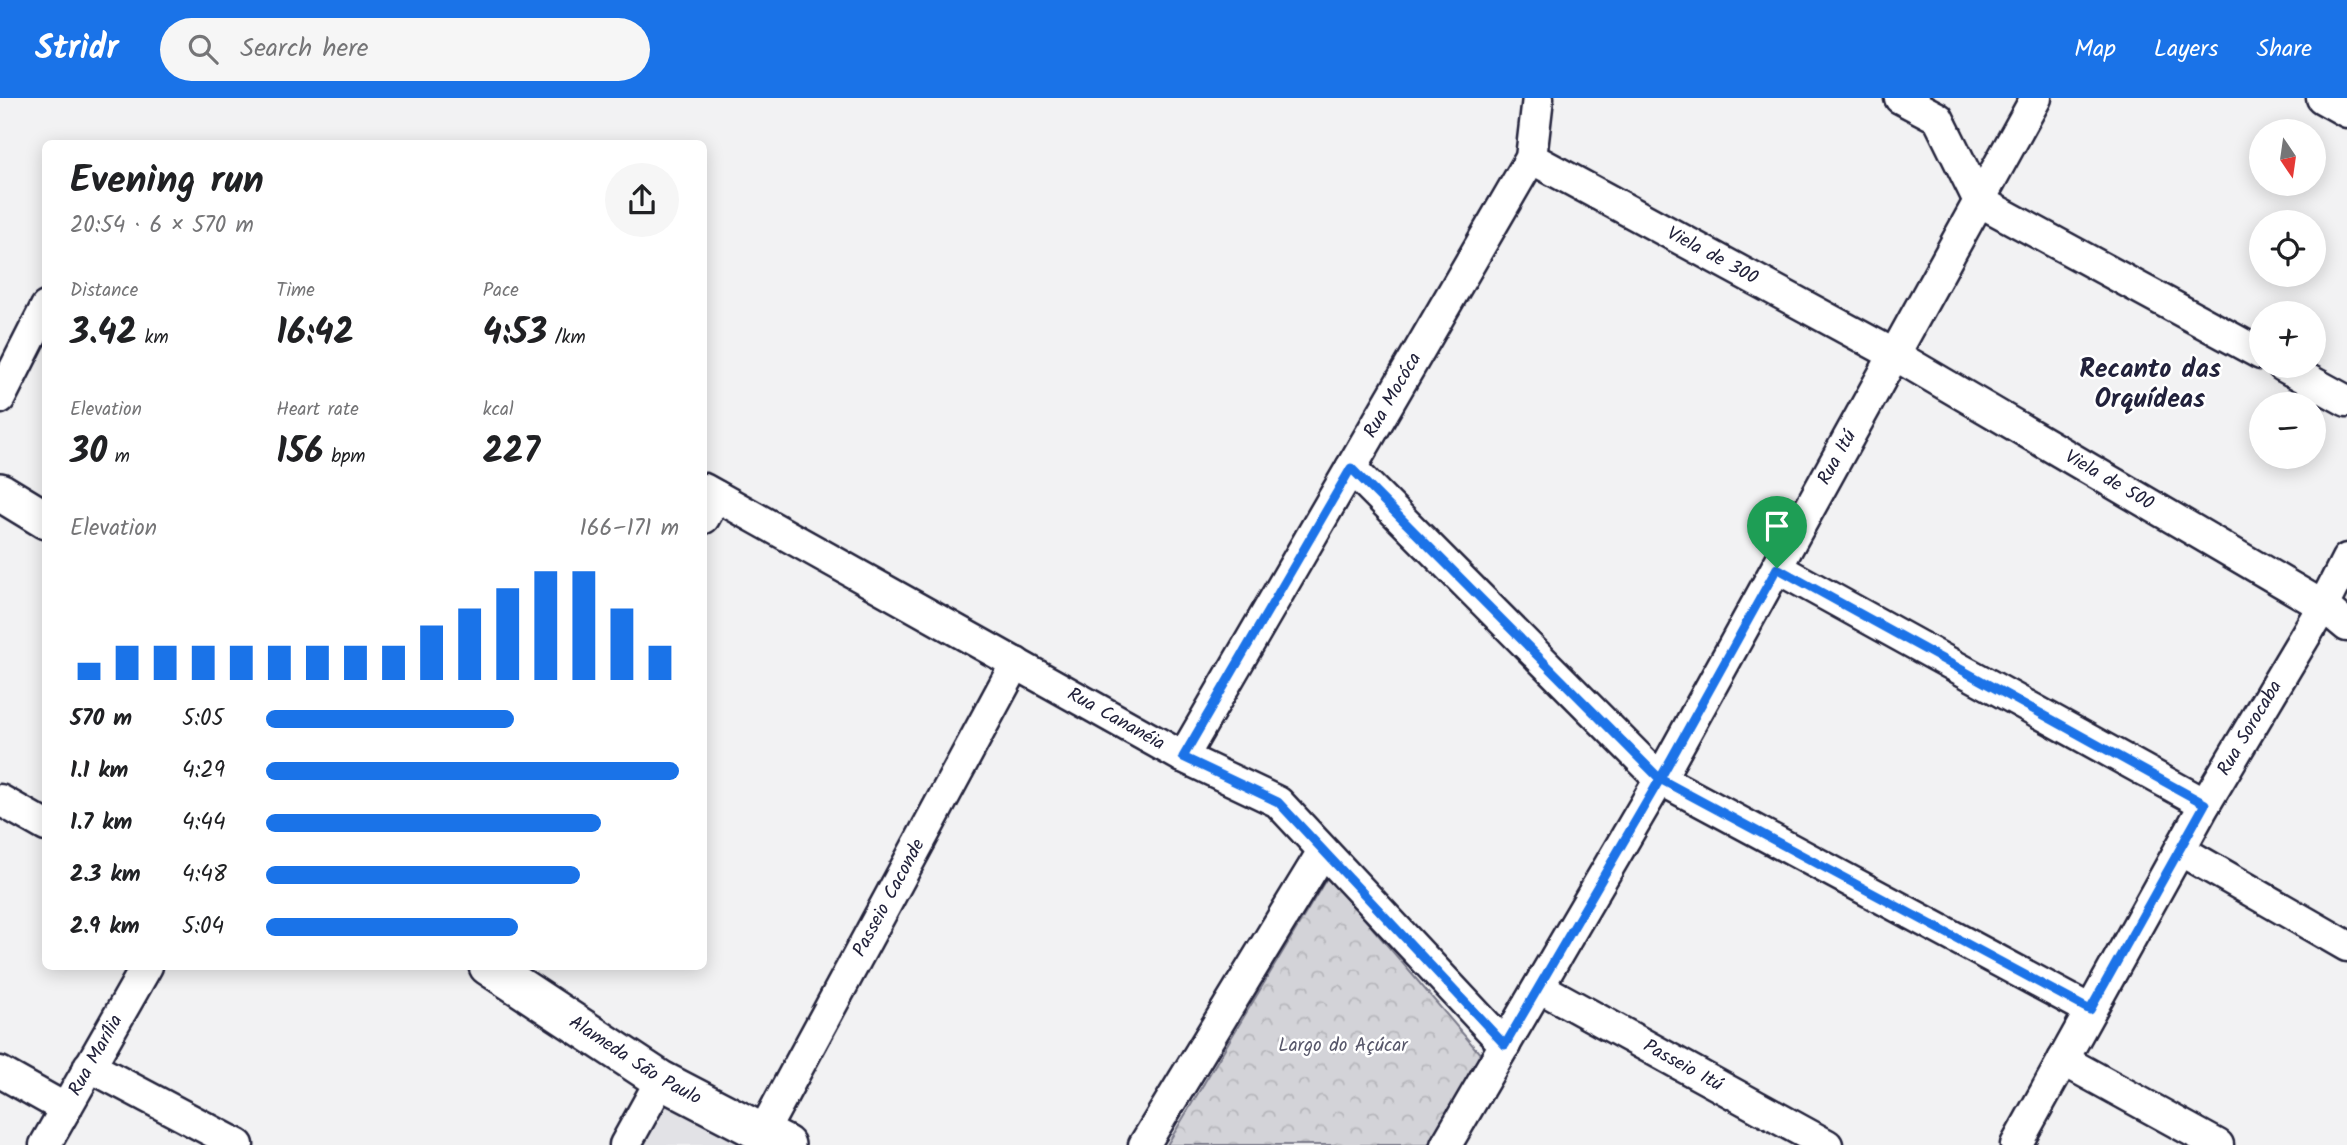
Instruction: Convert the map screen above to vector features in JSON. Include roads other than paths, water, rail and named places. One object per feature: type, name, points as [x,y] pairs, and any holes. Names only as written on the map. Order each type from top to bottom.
[{"type":"street","name":"Rua Mocóca","points":[[1183,757],[1531,158],[1538,98]]},
{"type":"street","points":[[1900,98],[1938,118],[1979,201],[2249,347]]},
{"type":"street","name":"Rua Itú","points":[[1446,1145],[1660,779],[2036,98]]},
{"type":"street","points":[[2322,98],[2347,112]]},
{"type":"street","name":"Viela de 300","points":[[1531,158],[1895,355]]},
{"type":"street","points":[[0,398],[42,315]]},
{"type":"street","name":"Viela de 500","points":[[1895,355],[2323,606],[2347,626]]},
{"type":"street","points":[[2305,378],[2347,401]]},
{"type":"street","points":[[1351,468],[1660,779],[2090,1010]]},
{"type":"street","points":[[0,492],[42,518]]},
{"type":"street","name":"Rua Cananéia","points":[[708,501],[1016,663],[1183,757],[1278,802],[1505,1045]]},
{"type":"street","name":"Rua Sorocaba","points":[[2017,1145],[2205,804],[2323,606],[2347,559]]},
{"type":"street","points":[[1777,568],[2205,804]]},
{"type":"street","name":"Passeio Caconde","points":[[775,1138],[1016,663]]},
{"type":"street","points":[[0,800],[42,824]]},
{"type":"street","points":[[2180,850],[2347,946]]},
{"type":"street","points":[[1143,1145],[1323,851]]},
{"type":"street","name":"Rua Marília","points":[[45,1145],[145,970]]},
{"type":"street","name":"Alameda São Paulo","points":[[494,970],[661,1080],[775,1138]]},
{"type":"street","name":"Passeio Itú","points":[[1539,987],[1827,1145]]},
{"type":"street","points":[[2063,1060],[2218,1145]]},
{"type":"street","points":[[89,1066],[238,1145]]},
{"type":"street","points":[[0,1072],[66,1109]]},
{"type":"street","points":[[625,1145],[661,1080]]},
{"type":"district","name":"Recanto das Orquídeas","points":[[2150,385]]},
{"type":"park label","name":"Largo do Açúcar","points":[[1343,1046]]}]
